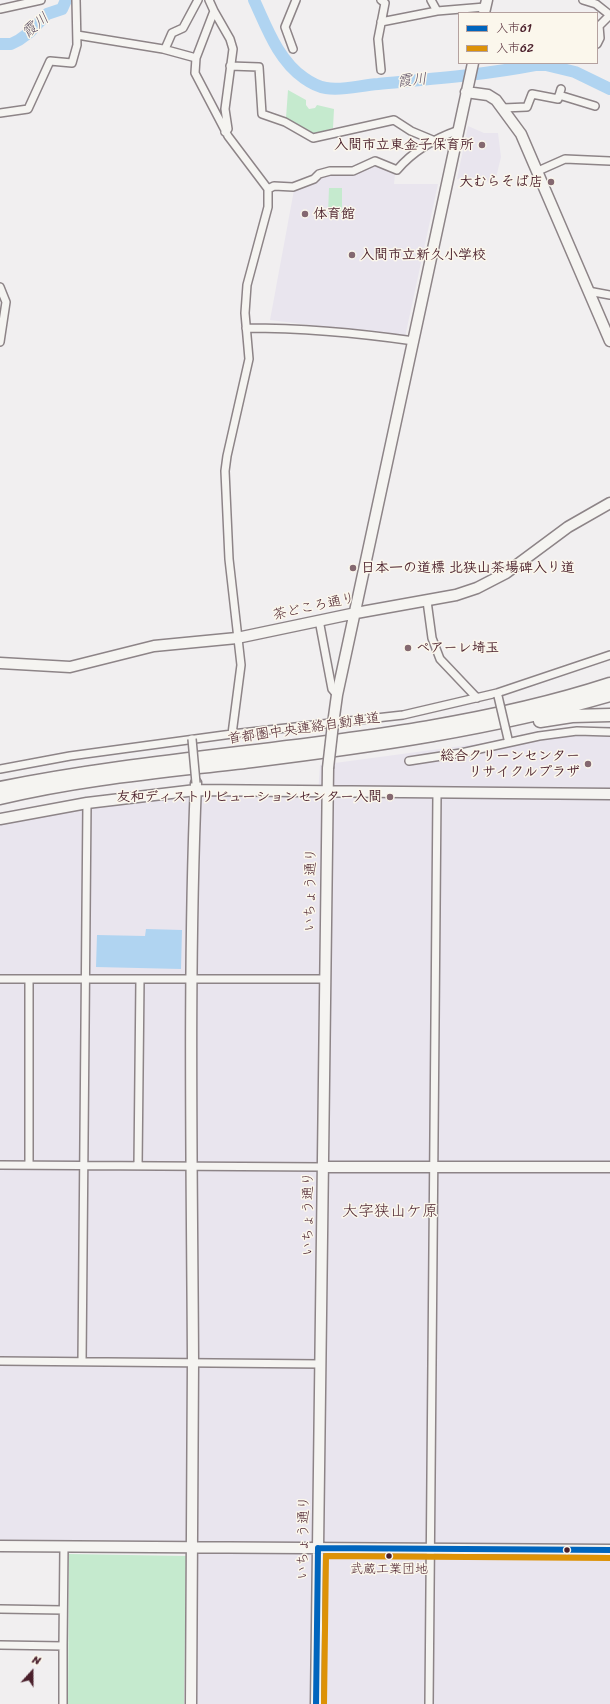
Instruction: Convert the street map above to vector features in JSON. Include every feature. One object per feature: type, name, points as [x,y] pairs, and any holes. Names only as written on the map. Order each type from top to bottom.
[{"type":"highway","points":[[449,723],[552,697],[610,675]]},
{"type":"highway","name":"首都圏中央連絡自動車道","points":[[0,788],[80,773],[354,738],[449,723],[515,710],[610,684]]},
{"type":"highway","name":"首都圏中央連絡自動車道","points":[[0,798],[134,775],[394,743],[518,720],[610,695]]},
{"type":"highway","points":[[432,736],[572,716],[610,715]]},
{"type":"street","points":[[0,9],[41,0]]},
{"type":"street","points":[[0,113],[28,109],[50,61],[72,63],[77,35],[76,0]]},
{"type":"street","points":[[165,49],[172,33],[183,28],[198,0]]},
{"type":"street","points":[[209,0],[232,44],[233,54],[230,66],[225,109],[228,129],[225,132]]},
{"type":"street","points":[[293,49],[285,27],[296,0]]},
{"type":"street","points":[[381,0],[385,2],[378,39],[381,70]]},
{"type":"street","points":[[431,0],[437,11]]},
{"type":"street","points":[[583,0],[596,4],[610,15],[599,26],[600,38],[598,42]]},
{"type":"street","points":[[381,22],[437,11],[485,7]]},
{"type":"street","points":[[214,11],[196,58],[195,73],[225,132],[268,190],[266,219],[247,285],[246,328],[249,359],[225,471],[229,559],[241,664],[232,734]]},
{"type":"street","points":[[77,35],[165,49],[196,58]]},
{"type":"street","name":"いちょう通り","points":[[316,1704],[326,791],[328,768],[338,695],[473,64]]},
{"type":"street","points":[[230,66],[259,67],[262,114],[285,122],[312,138],[394,120],[411,131],[434,141]]},
{"type":"street","points":[[467,89],[488,95],[496,100],[521,134],[610,341]]},
{"type":"street","points":[[503,108],[527,107],[532,94],[558,99],[560,92],[595,106]]},
{"type":"street","points":[[268,190],[274,186],[293,187],[314,179],[319,174],[330,171],[353,171],[375,161],[397,170],[407,158],[434,141],[459,130]]},
{"type":"street","points":[[538,171],[565,159],[610,161]]},
{"type":"street","points":[[0,287],[6,302],[0,342]]},
{"type":"street","points":[[588,291],[610,295]]},
{"type":"street","points":[[246,328],[286,328],[313,332],[356,332],[414,341]]},
{"type":"street","name":"茶どころ通り","points":[[0,663],[70,667],[154,646],[237,638],[319,620],[456,595],[477,588],[506,573],[568,527],[610,503]]},
{"type":"street","points":[[427,601],[432,638],[440,659],[477,698]]},
{"type":"street","points":[[319,620],[332,689],[338,695]]},
{"type":"street","points":[[0,769],[70,756],[192,739],[403,715],[498,694],[610,655]]},
{"type":"street","points":[[498,694],[509,741]]},
{"type":"street","points":[[409,761],[461,753],[509,741],[577,731],[610,732]]},
{"type":"street","points":[[191,1704],[193,1363],[190,1167],[191,979],[196,786],[192,739]]},
{"type":"street","points":[[0,819],[87,803],[196,786],[437,794],[610,794]]},
{"type":"street","points":[[429,1704],[435,1168],[437,794]]},
{"type":"street","points":[[82,1362],[87,803]]},
{"type":"street","points":[[0,979],[324,979]]},
{"type":"street","points":[[138,1166],[140,979]]},
{"type":"street","points":[[28,1165],[29,980]]},
{"type":"street","points":[[0,1165],[435,1168],[610,1167]]},
{"type":"street","points":[[0,1361],[320,1364]]},
{"type":"street","points":[[0,1546],[610,1550]]},
{"type":"street","points":[[63,1704],[64,1546]]},
{"type":"street","points":[[0,1609],[63,1610]]},
{"type":"street","points":[[0,1645],[63,1646]]},
{"type":"shaded area","name":"入間市立東金子保育所","points":[[468,126],[484,133],[498,133],[501,157],[495,182],[457,179]]},
{"type":"shaded area","name":"入間市立新久小学校","points":[[373,165],[395,174],[394,184],[438,184],[405,337],[270,320],[294,190],[328,174],[351,176]]},
{"type":"shaded area","name":"武蔵工業団地","points":[[610,726],[610,1704],[195,1704],[196,1543],[0,1540],[0,822],[92,804],[197,791],[318,794],[320,765]]},
{"type":"green space","points":[[288,90],[306,100],[306,105],[309,109],[315,108],[317,105],[334,109],[333,128],[312,135],[286,118]]},
{"type":"green space","points":[[329,188],[342,188],[342,214],[328,214]]},
{"type":"green space","points":[[69,1554],[186,1556],[184,1704],[68,1704]]},
{"type":"water","points":[[146,929],[182,930],[181,969],[96,967],[97,935],[145,936]]},
{"type":"waterway","name":"霞川","points":[[0,44],[11,44],[19,40],[30,32],[47,14],[62,9],[66,0]]},
{"type":"waterway","name":"霞川","points":[[254,0],[274,43],[287,62],[304,78],[323,87],[332,89],[345,88],[476,74],[535,65],[546,65],[575,72],[610,89]]},
{"type":"transit line","name":"入市61","points":[[318,1548],[610,1550]]},
{"type":"transit line","name":"入市61","points":[[316,1704],[318,1548]]},
{"type":"transit line","name":"入市62","points":[[324,1704],[326,1556],[610,1558]]},
{"type":"place","name":"入間市立東金子保育所","points":[[482,145]]},
{"type":"place","name":"大むらそば店","points":[[551,182]]},
{"type":"place","name":"体育館","points":[[305,214]]},
{"type":"place","name":"入間市立新久小学校","points":[[352,255]]},
{"type":"place","name":"日本一の道標 北狭山茶場碑入り道","points":[[353,568]]},
{"type":"place","name":"ペアーレ埼玉","points":[[408,648]]},
{"type":"place","name":"総合クリーンセンター リサイクルプラザ","points":[[588,764]]},
{"type":"place","name":"友和ディストリビューションセンター入間","points":[[390,797]]},
{"type":"place","name":"武蔵工業団地","points":[[389,1556]]},
{"type":"district","name":"大字狭山ケ原","points":[[390,1212]]}]
